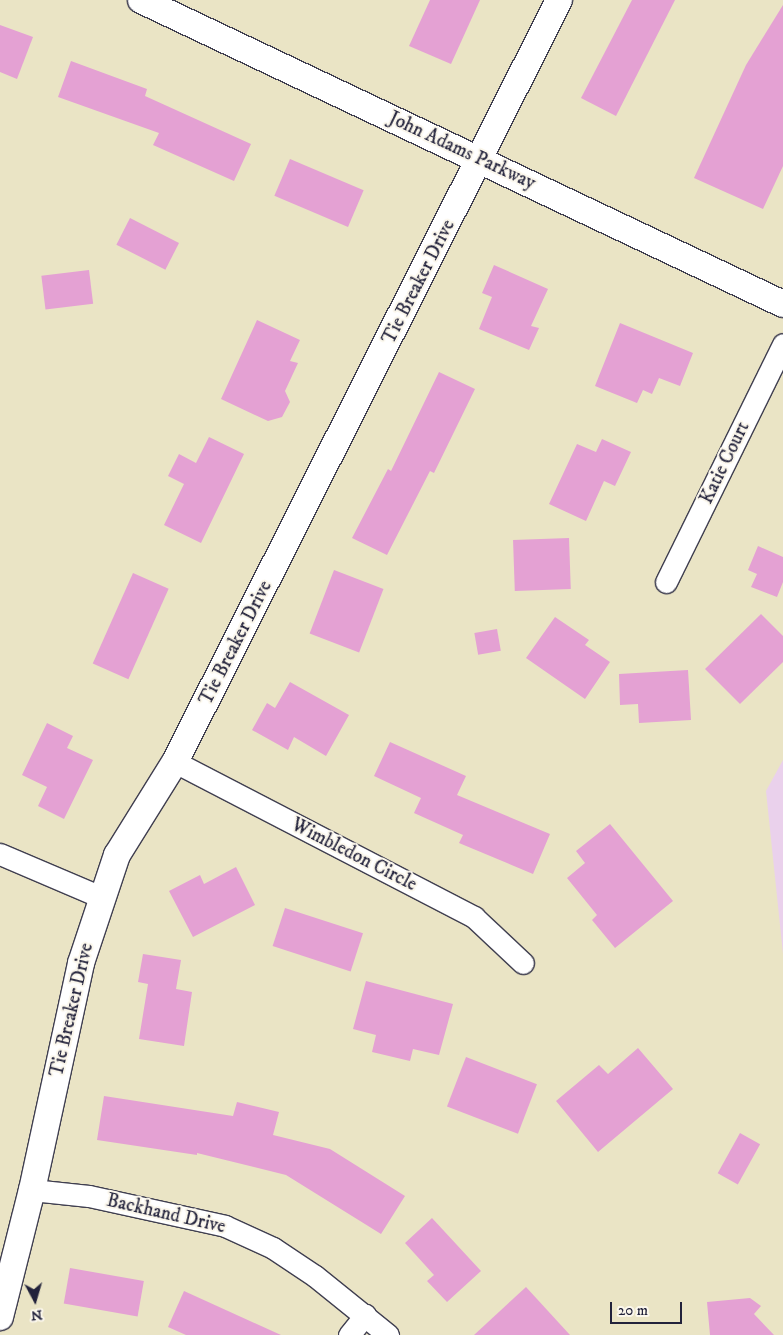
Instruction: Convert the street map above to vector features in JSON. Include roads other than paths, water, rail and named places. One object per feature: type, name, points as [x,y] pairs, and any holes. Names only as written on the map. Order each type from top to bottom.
[{"type":"street","name":"John Adams Parkway","points":[[141,0],[172,7],[481,159],[783,304]]},
{"type":"street","name":"Tie Breaker Drive","points":[[0,1317],[32,1190],[81,962],[101,897],[117,855],[175,762],[481,159],[559,0]]},
{"type":"street","name":"Katie Court","points":[[666,582],[783,344]]},
{"type":"street","name":"Wimbledon Circle","points":[[175,762],[474,917],[523,962]]},
{"type":"street","points":[[0,854],[101,897]]},
{"type":"street","name":"Backhand Drive","points":[[32,1190],[89,1196],[225,1226],[273,1248],[315,1276],[388,1335]]},
{"type":"street","points":[[349,1335],[365,1315]]}]
